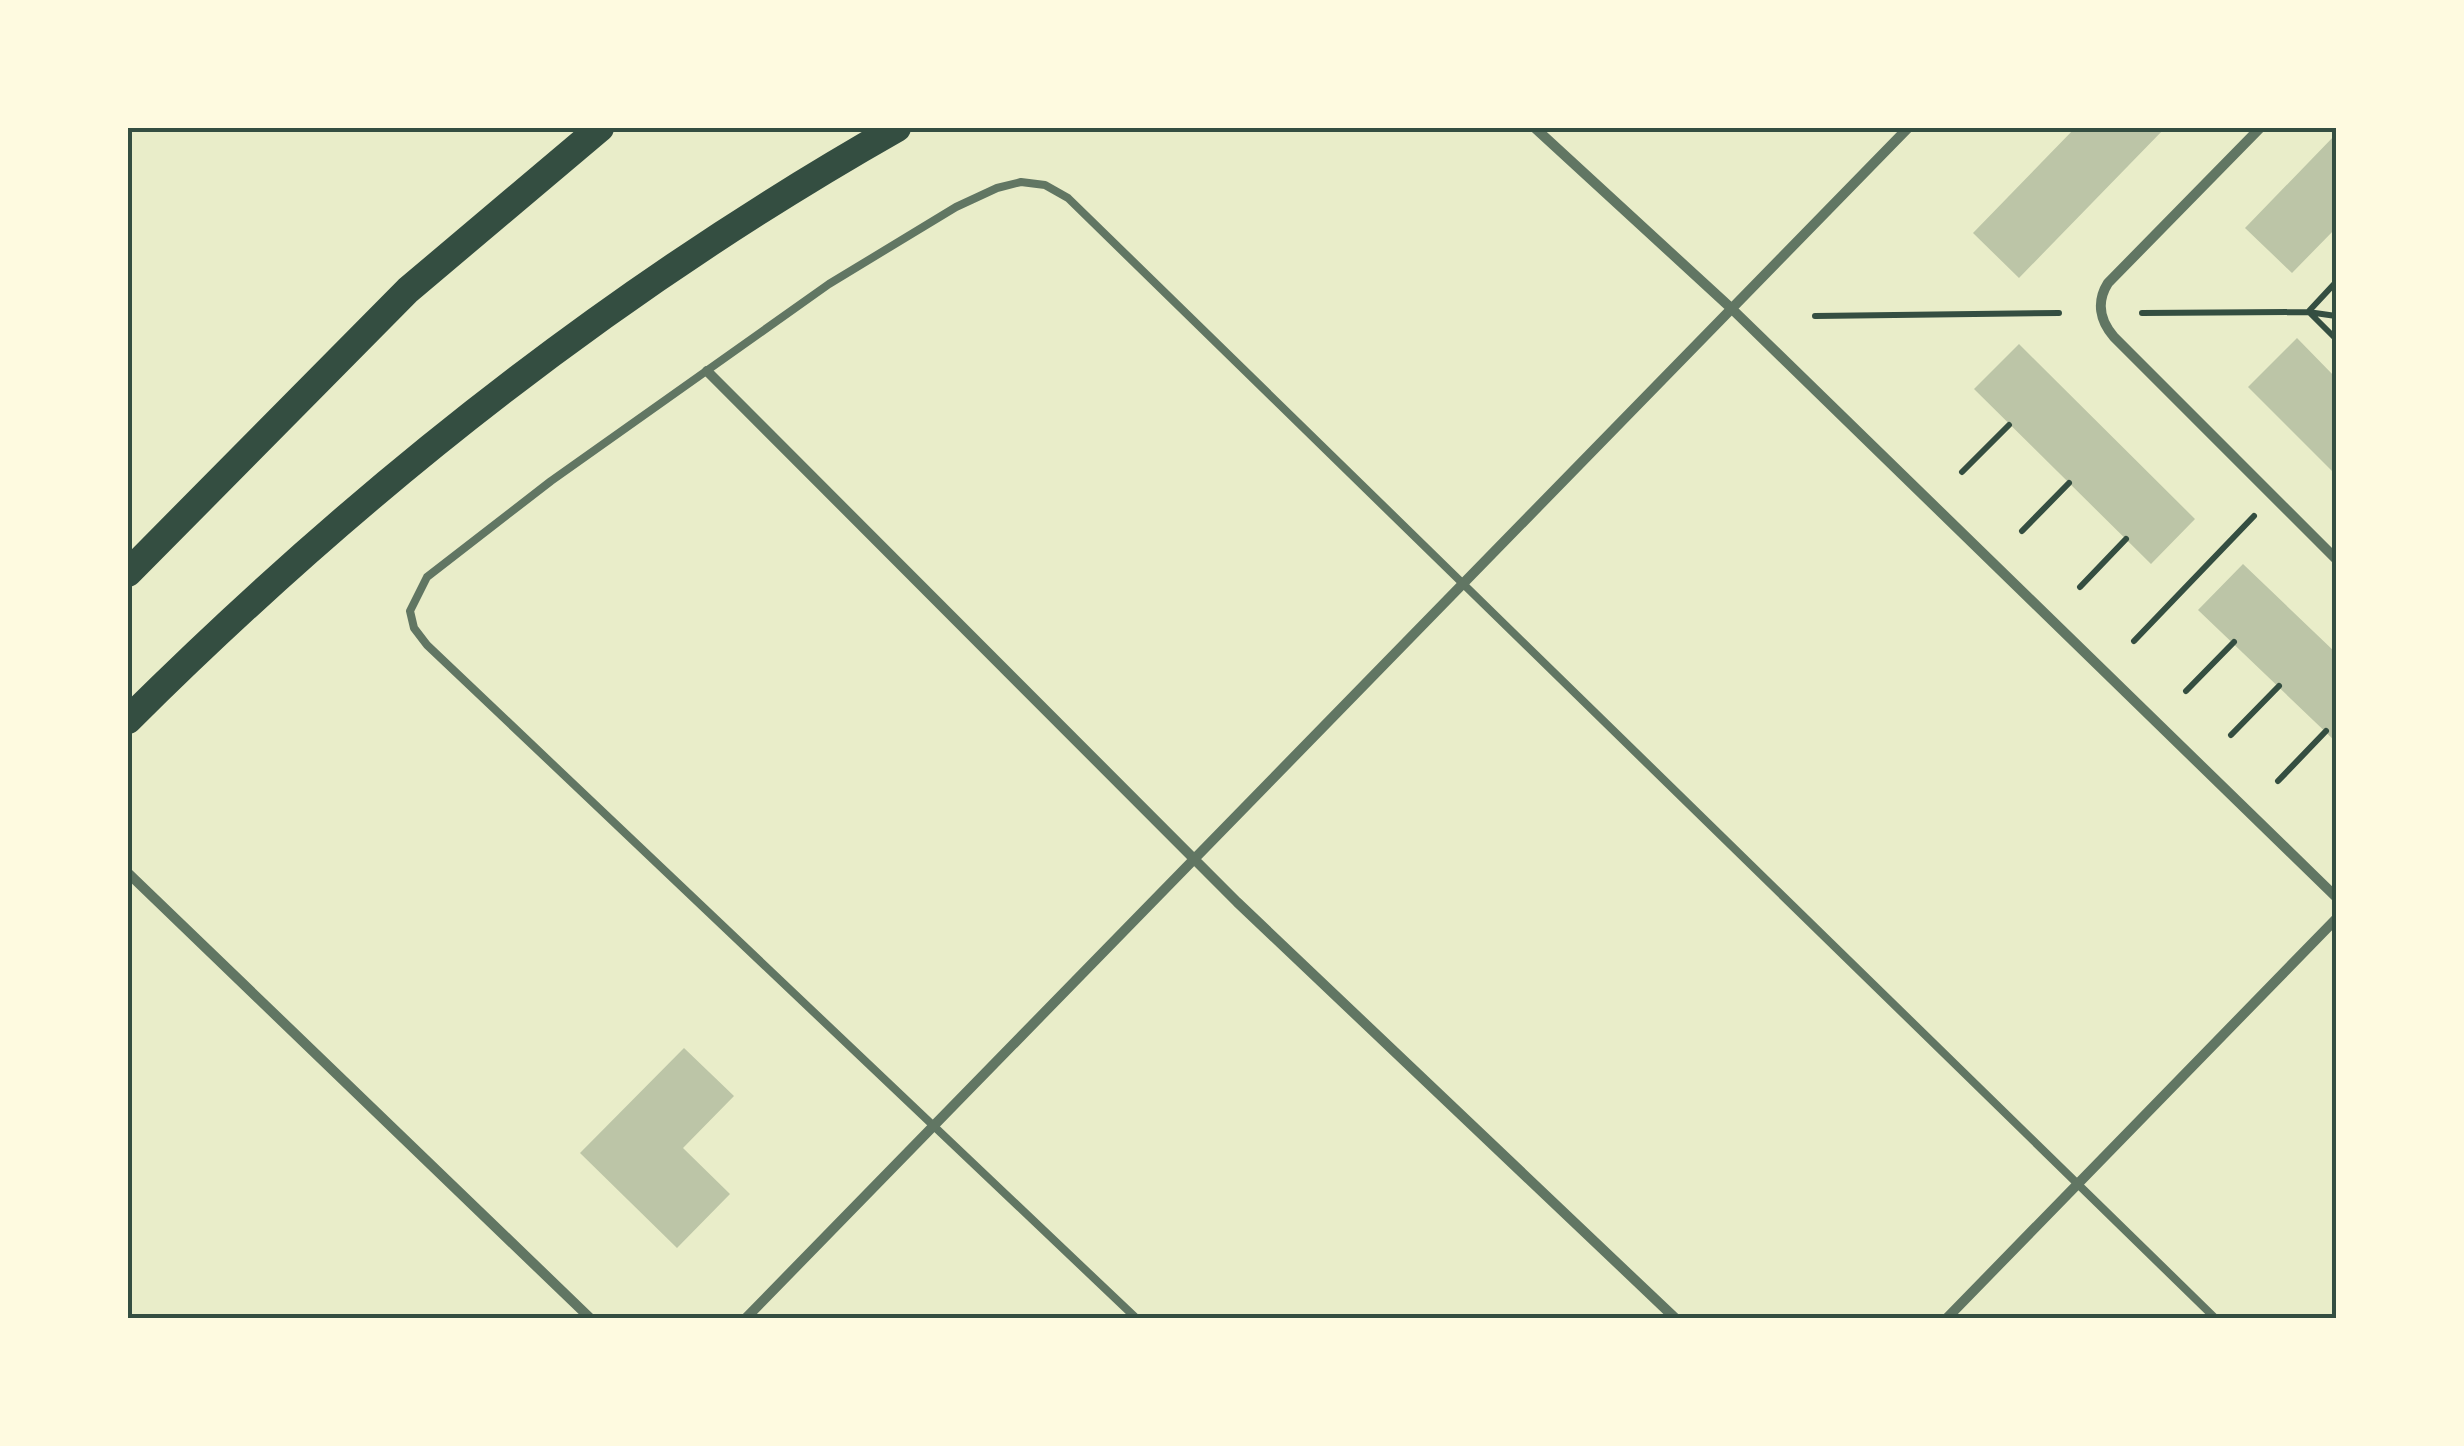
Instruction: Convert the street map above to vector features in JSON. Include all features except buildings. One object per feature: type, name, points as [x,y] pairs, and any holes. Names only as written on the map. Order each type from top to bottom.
[{"type":"highway","points":[[128,572],[408,290],[600,128]]},
{"type":"highway","points":[[128,720],[200,649],[354,512],[508,387],[744,219],[897,128]]},
{"type":"street","points":[[1536,128],[1732,309],[2336,897]]},
{"type":"street","points":[[746,1318],[1908,128]]},
{"type":"street","points":[[2260,128],[2108,283],[2100,313],[2114,337],[2336,559]]},
{"type":"street","points":[[707,371],[1195,859],[1675,1318]]},
{"type":"street","points":[[128,873],[590,1318]]},
{"type":"street","points":[[1947,1318],[2336,919]]},
{"type":"lane","points":[[1136,1318],[936,1124],[427,645],[414,628],[410,611],[427,577],[551,482],[830,284],[956,207],[1021,182],[1045,186],[1068,198],[2214,1318]]},
{"type":"path","points":[[2308,312],[2336,282]]},
{"type":"path","points":[[2308,312],[2336,339]]},
{"type":"path","points":[[2142,313],[2308,312],[2336,316]]},
{"type":"path","points":[[1816,316],[2059,313]]},
{"type":"path","points":[[1962,472],[2010,424]]},
{"type":"path","points":[[2022,531],[2069,483]]},
{"type":"path","points":[[2134,640],[2257,513]]},
{"type":"path","points":[[2080,587],[2126,539]]},
{"type":"path","points":[[2186,691],[2234,642]]},
{"type":"path","points":[[2231,735],[2278,686]]},
{"type":"path","points":[[2278,781],[2326,732]]}]
